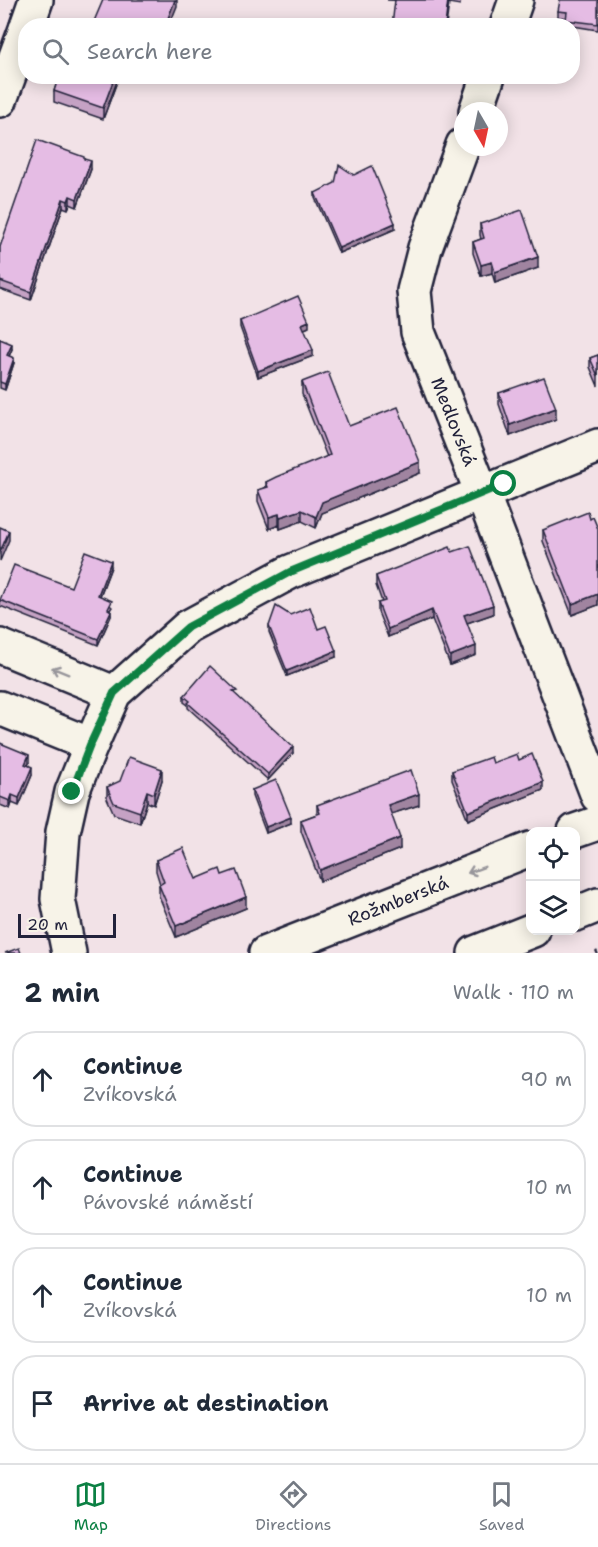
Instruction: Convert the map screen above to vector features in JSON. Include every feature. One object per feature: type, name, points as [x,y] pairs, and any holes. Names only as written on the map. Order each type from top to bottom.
[{"type":"street","points":[[29,18],[36,0]]},
{"type":"street","points":[[510,18],[516,0]]},
{"type":"street","points":[[0,100],[18,49]]},
{"type":"street","points":[[479,102],[485,84]]},
{"type":"street","name":"Medlovská","points":[[459,156],[425,248],[414,291],[418,332],[598,796]]},
{"type":"street","points":[[69,953],[58,899],[63,832],[72,792],[114,693],[188,627],[290,572],[598,446]]},
{"type":"street","points":[[0,646],[114,693]]},
{"type":"street","points":[[0,708],[90,745]]},
{"type":"street","points":[[580,829],[598,823]]},
{"type":"street","name":"Rožmberská","points":[[266,953],[526,851]]},
{"type":"street","points":[[580,912],[598,905]]},
{"type":"street","points":[[475,953],[526,932]]},
{"type":"building","points":[[103,0],[175,0],[168,18],[95,18]]},
{"type":"building","points":[[395,0],[448,0],[446,18],[393,18]]},
{"type":"building","points":[[560,0],[598,0],[598,24],[580,22],[580,18],[566,18],[567,12],[558,11]]},
{"type":"building","points":[[56,84],[112,84],[103,108],[54,91]]},
{"type":"building","points":[[37,140],[91,161],[77,199],[70,196],[68,201],[63,199],[31,292],[0,281],[0,247]]},
{"type":"building","points":[[339,165],[354,175],[372,166],[395,223],[339,248],[315,193],[335,183]]},
{"type":"building","points":[[522,210],[538,257],[495,272],[492,262],[481,265],[473,242],[484,238],[480,224]]},
{"type":"building","points":[[298,296],[309,321],[302,324],[313,350],[258,371],[240,321]]},
{"type":"building","points":[[0,339],[12,344],[7,355],[14,358],[5,384],[0,382]]},
{"type":"building","points":[[598,355],[598,376],[590,358]]},
{"type":"building","points":[[328,372],[349,426],[398,407],[420,462],[322,502],[316,517],[302,510],[280,517],[279,514],[269,517],[258,490],[268,487],[266,482],[276,477],[330,455],[302,382]]},
{"type":"building","points":[[544,377],[556,408],[510,425],[499,393]]},
{"type":"building","points":[[588,512],[590,519],[593,517],[598,529],[598,594],[572,604],[543,530]]},
{"type":"building","points":[[0,527],[9,531],[0,552]]},
{"type":"building","points":[[470,546],[493,605],[464,615],[476,646],[450,656],[432,610],[388,629],[378,603],[385,601],[376,576],[450,547],[452,552]]},
{"type":"building","points":[[85,551],[111,561],[98,595],[112,601],[108,609],[111,611],[98,639],[0,600],[14,565],[71,587]]},
{"type":"building","points":[[276,606],[290,615],[310,607],[318,629],[326,626],[336,651],[287,671],[269,626]]},
{"type":"building","points":[[210,666],[237,691],[233,692],[293,747],[268,774],[188,703],[190,701],[184,696]]},
{"type":"building","points":[[0,743],[29,755],[25,764],[32,767],[19,798],[12,795],[10,801],[0,797]]},
{"type":"building","points":[[517,754],[519,760],[532,754],[543,782],[468,812],[452,771],[491,757],[493,763]]},
{"type":"building","points":[[129,757],[162,769],[154,794],[147,791],[140,812],[114,803],[107,787],[120,781]]},
{"type":"building","points":[[411,770],[419,794],[388,805],[400,838],[320,870],[301,820],[320,813],[317,805]]},
{"type":"building","points":[[276,780],[291,817],[266,827],[252,790]]},
{"type":"building","points":[[183,848],[196,879],[220,869],[222,875],[236,870],[246,897],[176,926],[159,885],[164,882],[156,860]]},
{"type":"building","points":[[19,948],[21,953],[5,953]]},
{"type":"route","points":[[72,792],[114,693],[188,627],[290,572],[504,484]]}]
